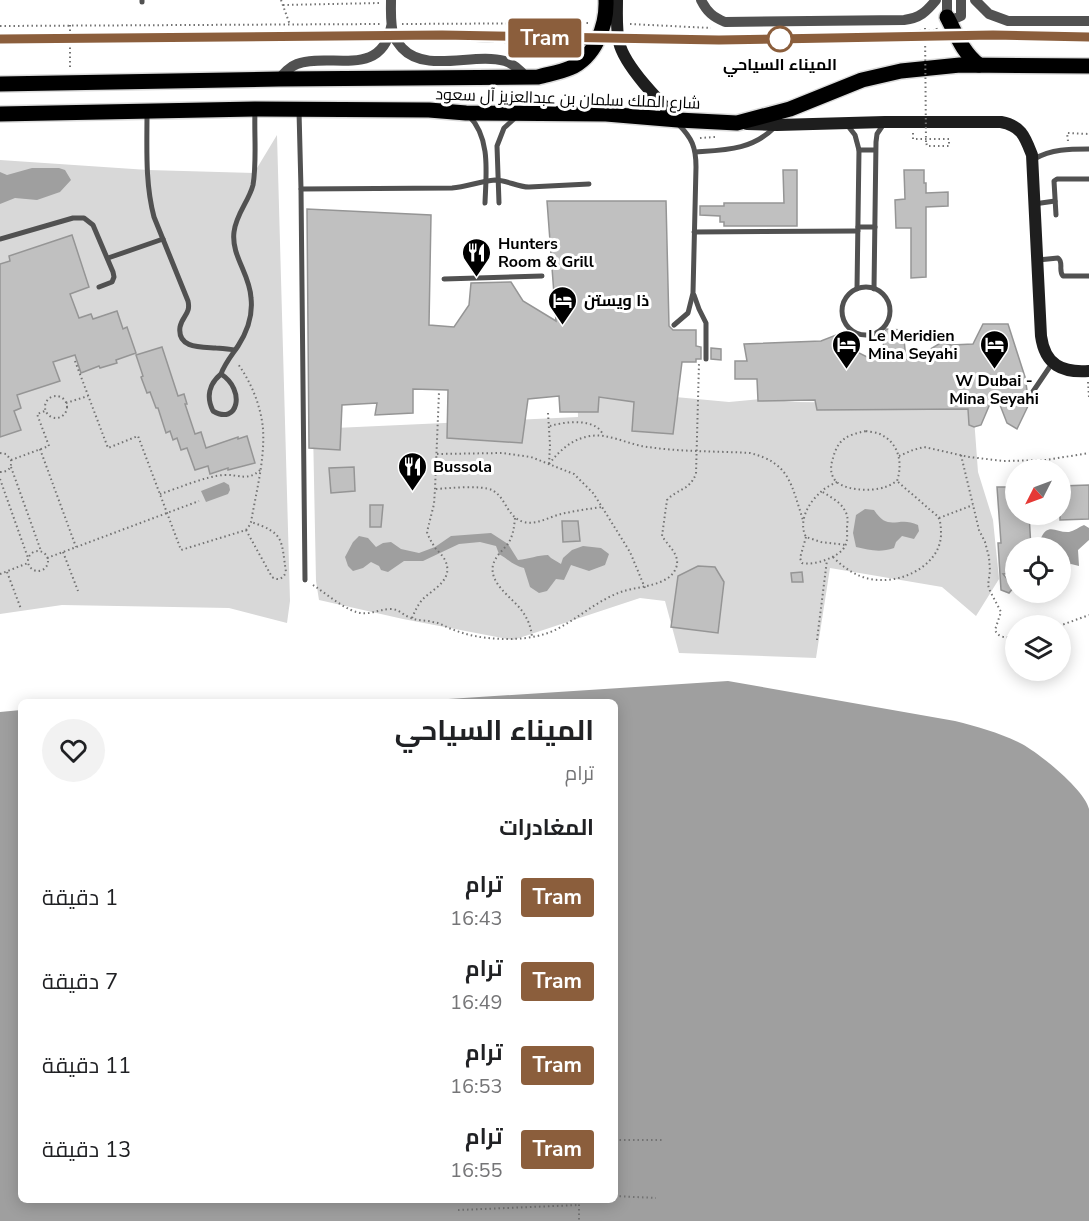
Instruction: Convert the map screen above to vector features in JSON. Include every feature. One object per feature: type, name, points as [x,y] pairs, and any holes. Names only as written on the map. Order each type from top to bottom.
[{"type":"main road","name":"شارع الملك سلمان بن عبدالعزيز آل سعود","points":[[0,84],[532,77],[571,68],[582,60],[610,24],[606,0]]},
{"type":"main road","points":[[947,17],[963,47],[979,65]]},
{"type":"main road","name":"شارع الملك سلمان بن عبدالعزيز آل سعود","points":[[0,114],[429,110],[606,114],[737,123],[790,109],[843,87],[902,71],[941,66],[1089,66]]},
{"type":"street","points":[[617,0],[610,24],[619,44],[628,62],[673,119]]},
{"type":"street","points":[[701,0],[706,10],[714,18],[725,22],[904,20],[921,16],[936,0]]},
{"type":"street","points":[[947,0],[947,17],[954,19],[961,16],[961,0]]},
{"type":"street","points":[[975,0],[989,14],[1008,21],[1089,21]]},
{"type":"street","points":[[279,79],[286,70],[308,62],[357,61],[375,55],[387,41],[391,24],[391,1]]},
{"type":"street","points":[[391,24],[396,41],[408,54],[416,58],[424,60],[498,60],[514,65],[532,77]]},
{"type":"street","points":[[737,123],[777,125],[1001,122],[1008,123],[1019,130],[1032,155],[1044,350],[1053,362],[1065,370],[1089,371]]},
{"type":"lane","points":[[221,374],[232,383],[237,398],[236,405],[226,415],[219,415],[213,411],[209,398],[212,384],[221,374],[247,329],[251,314],[248,282],[237,256],[234,232],[252,186],[255,110]]},
{"type":"lane","points":[[299,110],[305,580]]},
{"type":"lane","points":[[147,112],[149,194],[154,217],[189,307],[188,314],[180,326],[182,338],[192,347],[223,348],[233,353]]},
{"type":"lane","points":[[466,112],[478,126],[483,140],[485,203]]},
{"type":"lane","points":[[499,203],[498,140],[508,123],[523,113]]},
{"type":"lane","points":[[673,119],[684,130],[696,152],[693,293],[688,313],[674,325]]},
{"type":"lane","points":[[874,289],[875,150],[878,134],[885,122]]},
{"type":"lane","points":[[845,123],[855,135],[859,150],[857,289]]},
{"type":"lane","points":[[696,152],[732,150],[743,147],[762,138],[777,125]]},
{"type":"lane","points":[[1032,159],[1049,152],[1089,148]]},
{"type":"lane","points":[[859,150],[875,150]]},
{"type":"lane","points":[[1056,215],[1055,180],[1089,179]]},
{"type":"lane","points":[[301,189],[461,188],[498,180],[521,187],[589,184]]},
{"type":"lane","points":[[1035,204],[1055,201]]},
{"type":"lane","points":[[0,239],[73,218],[84,218],[93,225],[114,277],[112,282],[99,287]]},
{"type":"lane","points":[[694,232],[875,227]]},
{"type":"lane","points":[[108,258],[163,239]]},
{"type":"lane","points":[[1037,260],[1058,258],[1061,261],[1063,276],[1089,276]]},
{"type":"lane","points":[[444,279],[542,276]]},
{"type":"lane","points":[[857,289],[874,289],[880,292],[887,302],[889,312],[887,322],[871,335],[860,335],[844,322],[843,302],[857,289]]},
{"type":"lane","points":[[693,293],[706,323],[706,359]]},
{"type":"lane","points":[[1032,393],[1053,362]]},
{"type":"path","points":[[281,0],[290,25]]},
{"type":"path","points":[[283,6],[391,1]]},
{"type":"path","points":[[0,26],[673,25]]},
{"type":"path","points":[[70,26],[70,82]]},
{"type":"path","points":[[913,133],[913,139],[949,139],[949,146],[927,146],[926,142],[925,28]]},
{"type":"path","points":[[924,133],[935,133]]},
{"type":"path","points":[[1068,149],[1067,133],[1089,134]]},
{"type":"path","points":[[75,361],[108,448],[138,436],[181,550],[246,530],[251,522],[260,470],[263,429],[251,386],[233,353]]},
{"type":"path","points":[[305,580],[350,610],[371,613],[394,609],[412,618],[432,621],[479,637],[507,639],[532,637],[552,631],[612,596],[645,588],[670,576],[678,560],[662,536],[666,505],[671,495],[685,489],[696,474],[699,363],[706,363],[706,359]]},
{"type":"path","points":[[412,618],[423,599],[440,586],[447,568],[445,560],[427,532],[434,504],[439,392]]},
{"type":"path","points":[[66,403],[88,396]]},
{"type":"path","points":[[52,397],[60,397],[66,403],[66,412],[60,418],[51,417],[45,411],[45,403],[52,397]]},
{"type":"path","points":[[11,460],[49,446],[37,414],[45,411]]},
{"type":"path","points":[[548,413],[549,464]]},
{"type":"path","points":[[550,426],[579,423],[598,428],[604,435]]},
{"type":"path","points":[[866,431],[880,434],[892,443],[899,456],[901,470],[897,480],[884,488],[867,490],[851,488],[837,482],[832,476],[831,467],[835,450],[839,443],[851,434],[866,431]]},
{"type":"path","points":[[549,464],[557,453],[573,442],[591,436],[604,435],[648,447],[750,453],[762,456],[773,461],[790,479],[806,537],[800,558],[802,563],[807,564],[827,560],[843,550],[846,545],[848,518],[844,508],[821,491]]},
{"type":"path","points":[[899,456],[924,447],[1004,461],[1046,460],[1089,453]]},
{"type":"path","points":[[40,449],[76,547]]},
{"type":"path","points":[[0,453],[6,454],[11,460],[11,467],[41,551],[47,558],[45,568],[34,570],[30,567],[0,480]]},
{"type":"path","points":[[437,454],[502,453],[531,457],[574,474],[593,493],[602,507],[630,552],[645,588]]},
{"type":"path","points":[[961,455],[979,530],[989,557],[988,585],[1001,612],[995,630],[1001,637],[1005,637]]},
{"type":"path","points":[[0,472],[5,472],[11,467]]},
{"type":"path","points":[[160,494],[223,475],[248,477],[260,470]]},
{"type":"path","points":[[832,557],[845,569],[862,577],[880,580],[900,578],[921,568],[936,555],[940,546],[939,518],[897,480]]},
{"type":"path","points":[[803,520],[811,502],[821,491],[837,482]]},
{"type":"path","points":[[435,489],[483,488],[491,490],[498,494],[515,519],[532,523],[570,512],[602,507]]},
{"type":"path","points":[[47,558],[199,501]]},
{"type":"path","points":[[939,518],[973,505]]},
{"type":"path","points":[[515,519],[512,537],[492,567],[497,585],[528,620],[532,637]]},
{"type":"path","points":[[246,530],[272,577],[276,580],[284,577],[286,573],[281,541],[268,528],[251,522]]},
{"type":"path","points":[[806,537],[821,542],[846,545]]},
{"type":"path","points":[[28,558],[31,553],[41,551]]},
{"type":"path","points":[[63,552],[78,591]]},
{"type":"path","points":[[817,640],[827,560]]},
{"type":"path","points":[[0,574],[28,563]]},
{"type":"path","points":[[7,572],[21,609]]},
{"type":"path","points":[[1071,622],[1089,615]]},
{"type":"path","points":[[618,1140],[663,1140]]},
{"type":"path","points":[[618,1196],[656,1198]]},
{"type":"path","points":[[578,1203],[578,1221]]},
{"type":"path","points":[[458,1210],[579,1205],[578,1221]]},
{"type":"shaded area","points":[[277,135],[290,601],[287,623],[229,608],[62,605],[0,614],[0,160],[148,170],[254,173]]},
{"type":"shaded area","points":[[32,168],[59,168],[65,170],[71,180],[60,192],[37,200],[15,198],[0,204],[0,172],[7,175]]},
{"type":"shaded area","points":[[577,373],[643,394],[729,402],[761,399],[795,402],[973,404],[978,472],[993,520],[999,579],[976,616],[942,587],[830,568],[816,658],[679,653],[665,601],[640,598],[513,640],[319,600],[316,581],[313,429],[578,417]]},
{"type":"shaded area","points":[[224,482],[229,485],[228,494],[206,502],[201,491]]},
{"type":"shaded area","points":[[865,509],[874,510],[884,521],[911,522],[918,525],[919,531],[914,539],[902,536],[894,548],[889,550],[856,547],[853,533],[856,515]]},
{"type":"shaded area","points":[[1084,525],[1089,528],[1089,540],[1078,550],[1079,566],[1071,564],[1071,537],[1042,537],[1050,529],[1073,531]]},
{"type":"shaded area","points":[[491,533],[508,544],[518,560],[548,555],[561,564],[563,558],[572,550],[583,546],[601,548],[609,554],[605,565],[589,571],[571,565],[564,580],[556,579],[547,591],[539,593],[530,587],[524,568],[499,554],[496,546],[480,542],[459,544],[423,561],[404,561],[388,572],[381,570],[379,566],[371,562],[353,571],[348,566],[345,557],[359,536],[368,538],[376,547],[391,542],[401,549],[419,553],[435,547],[451,536]]},
{"type":"shaded area","points":[[728,681],[955,721],[1022,744],[1060,773],[1079,792],[1089,809],[1089,1221],[0,1221],[0,712],[18,710],[18,1203],[618,1203],[618,699],[449,699]]},
{"type":"building","points":[[783,170],[797,170],[797,226],[724,226],[724,222],[720,222],[720,216],[700,215],[700,206],[724,206],[724,203],[784,203]]},
{"type":"building","points":[[904,170],[924,170],[926,193],[948,192],[948,206],[926,207],[926,277],[911,278],[911,228],[896,228],[895,200],[905,199]]},
{"type":"building","name":"ذا ويستن","points":[[547,201],[666,201],[669,326],[673,330],[696,330],[696,346],[701,347],[701,359],[696,359],[696,362],[682,362],[673,434],[632,431],[634,402],[599,397],[598,412],[560,412],[559,396],[528,399],[522,443],[447,438],[448,390],[413,389],[413,413],[375,415],[377,403],[342,405],[340,450],[309,448],[307,209],[431,215],[429,325],[454,327],[469,305],[471,283],[511,282],[523,301],[556,321]]},
{"type":"building","points":[[72,235],[89,287],[70,294],[79,318],[91,314],[93,319],[117,311],[123,329],[127,327],[136,353],[116,360],[117,363],[100,368],[99,366],[81,373],[75,355],[53,362],[60,381],[17,395],[21,408],[14,411],[21,430],[0,437],[0,264],[10,261],[9,256]]},
{"type":"building","name":"Le Meridien Mina Seyahi","points":[[983,324],[1008,324],[1025,377],[1029,404],[1017,429],[1007,423],[995,392],[981,425],[974,427],[969,425],[968,409],[817,410],[815,400],[758,401],[757,379],[735,379],[735,361],[747,361],[744,344],[821,341],[836,335],[851,349],[869,358],[881,359],[886,329],[903,330],[906,359],[942,342],[951,345],[973,344]]},
{"type":"building","points":[[162,347],[178,396],[184,394],[195,434],[201,432],[206,448],[247,436],[255,463],[210,474],[208,466],[195,470],[187,448],[181,450],[177,438],[173,440],[170,431],[166,433],[158,408],[150,392],[147,393],[141,377],[143,376],[136,355]]},
{"type":"building","points":[[711,348],[721,349],[721,360],[711,359]]},
{"type":"building","points":[[354,467],[355,491],[331,493],[329,468]]},
{"type":"building","points":[[1089,485],[1089,519],[1071,520],[1071,486]]},
{"type":"building","points":[[997,487],[1005,487],[1005,525],[1030,525],[1030,537],[1005,537],[1005,574],[1003,574],[1005,592],[1001,590],[998,543],[1001,543]]},
{"type":"building","points":[[370,505],[383,505],[381,527],[370,527]]},
{"type":"building","points":[[562,521],[578,521],[580,541],[563,542]]},
{"type":"building","points":[[698,566],[715,567],[724,582],[718,633],[671,627],[678,576]]},
{"type":"building","points":[[802,572],[803,582],[792,582],[791,573]]},
{"type":"tram line","name":"Tram","points":[[0,39],[442,35],[632,40],[993,35],[1089,37]]},
{"type":"tram line","points":[[0,44],[441,40],[579,45],[597,43],[719,45],[993,40],[1089,41]]},
{"type":"place","name":"الميناء السياحي","points":[[780,39]]},
{"type":"place","name":"Hunters Room & Grill","points":[[477,278]]},
{"type":"place","name":"ذا ويستن","points":[[563,326]]},
{"type":"place","name":"Le Meridien Mina Seyahi","points":[[847,370]]},
{"type":"place","name":"W Dubai - Mina Seyahi","points":[[994,370]]},
{"type":"place","name":"Bussola","points":[[412,492]]}]
